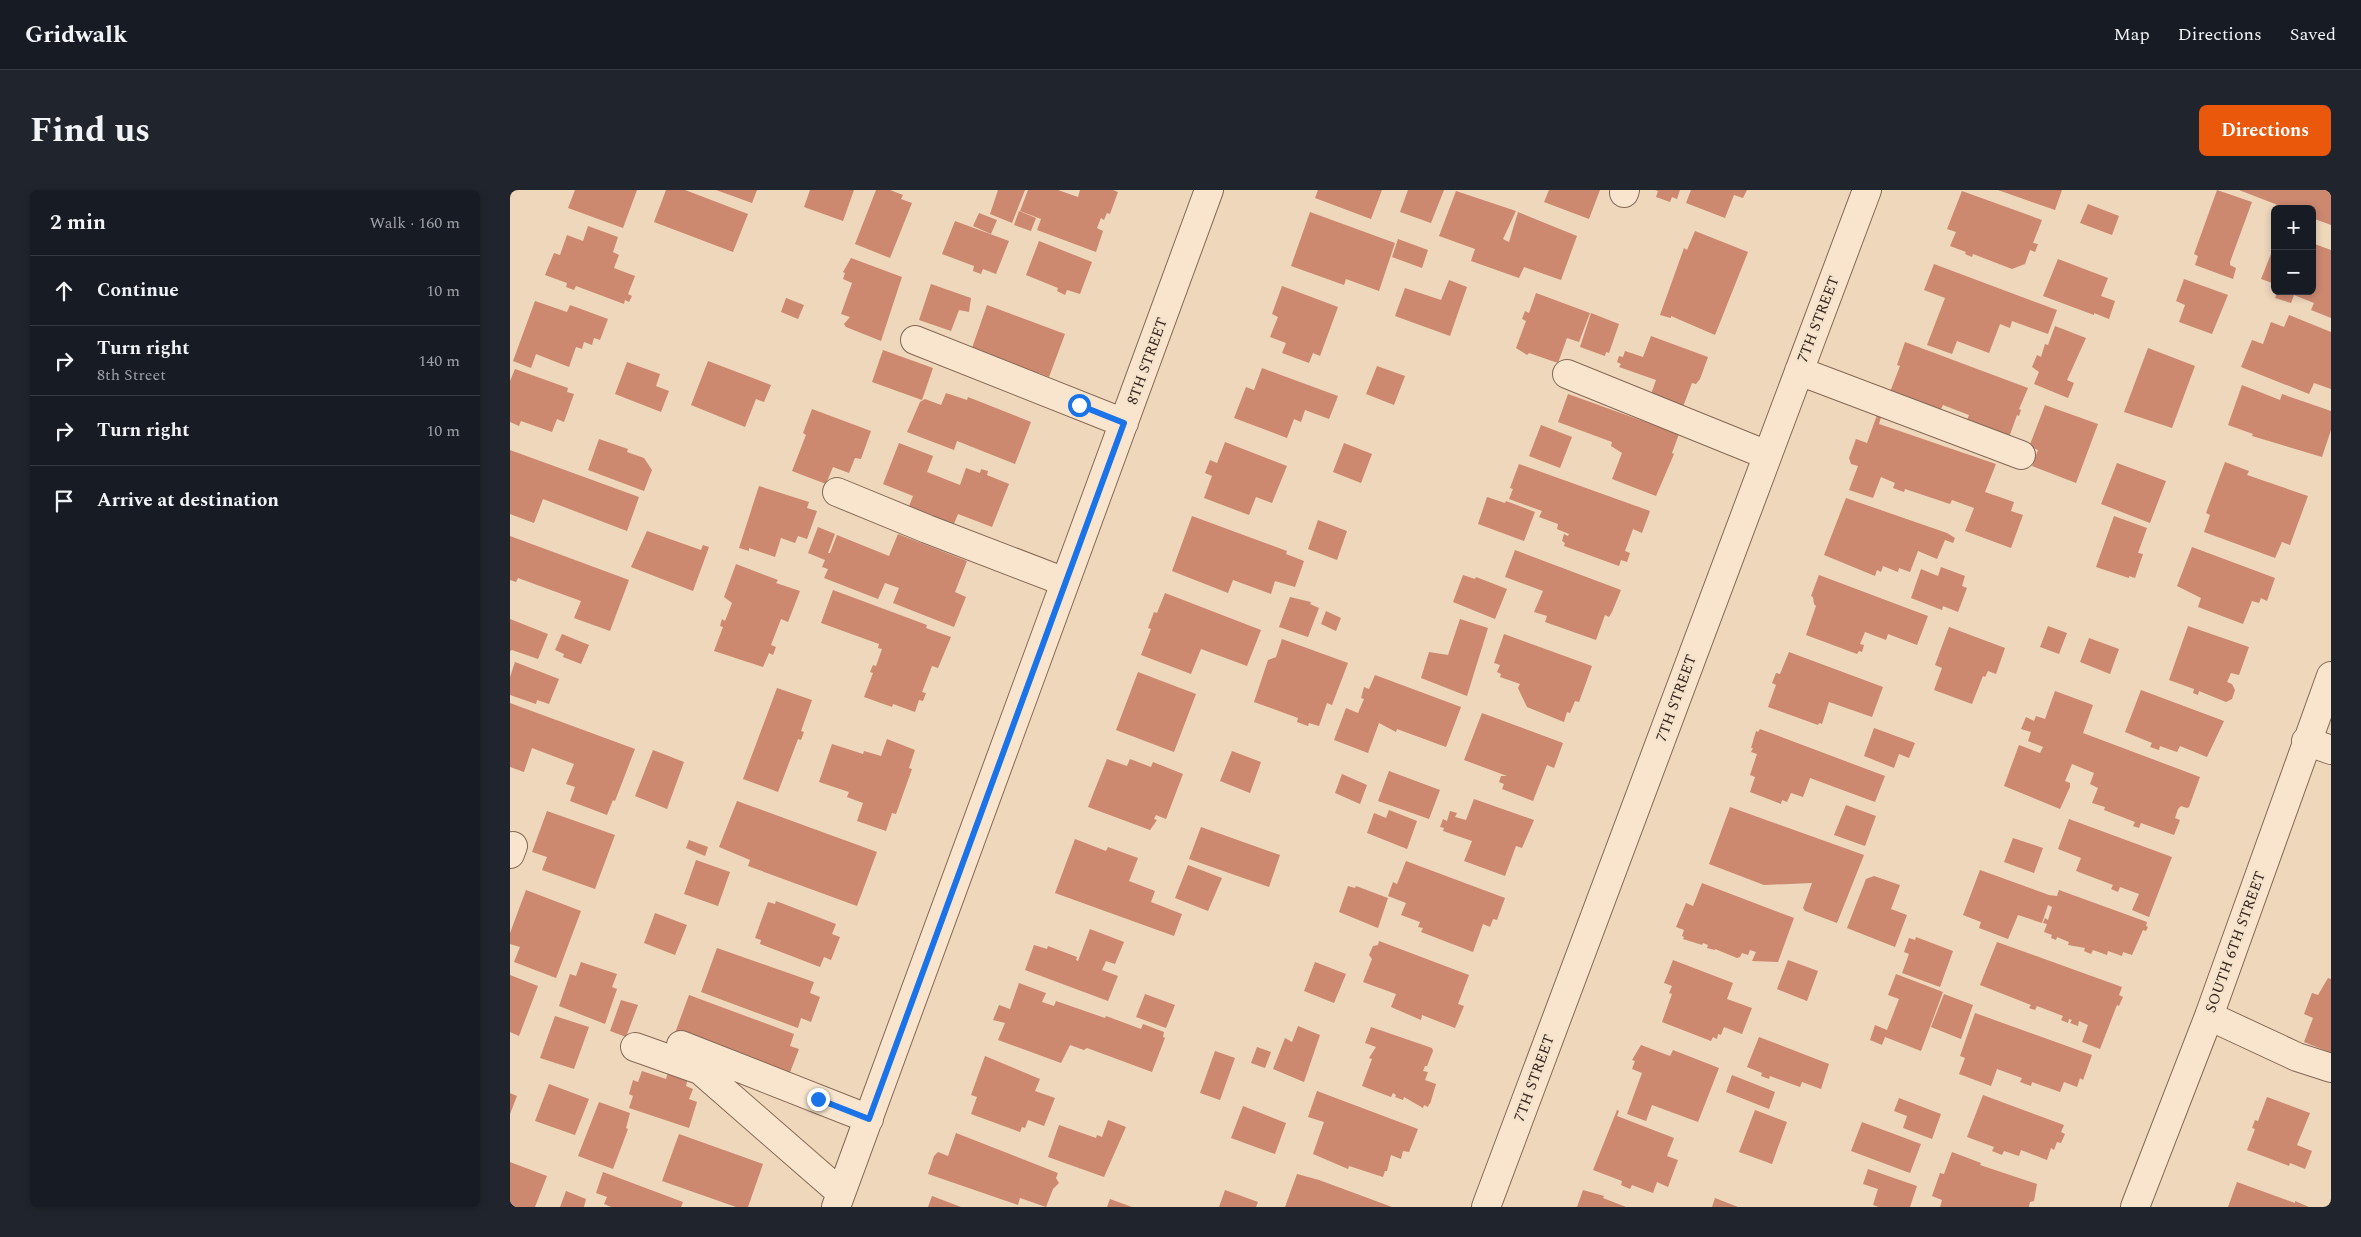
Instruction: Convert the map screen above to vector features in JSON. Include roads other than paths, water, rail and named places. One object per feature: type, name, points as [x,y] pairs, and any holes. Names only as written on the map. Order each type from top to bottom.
[{"type":"street","name":"8TH STREET","points":[[839,1200],[1209,190]]},
{"type":"street","name":"7TH STREET","points":[[1486,1207],[1867,190]]},
{"type":"street","points":[[915,340],[1124,423]]},
{"type":"street","points":[[1799,372],[2021,456]]},
{"type":"street","points":[[1567,374],[1767,455]]},
{"type":"street","points":[[837,492],[1065,582]]},
{"type":"street","name":"SOUTH 6TH STREET","points":[[2135,1207],[2209,1016],[2319,746],[2331,676]]},
{"type":"street","points":[[2209,1016],[2297,1057],[2331,1068]]},
{"type":"street","points":[[839,1200],[700,1070],[642,1040],[869,1119]]}]
